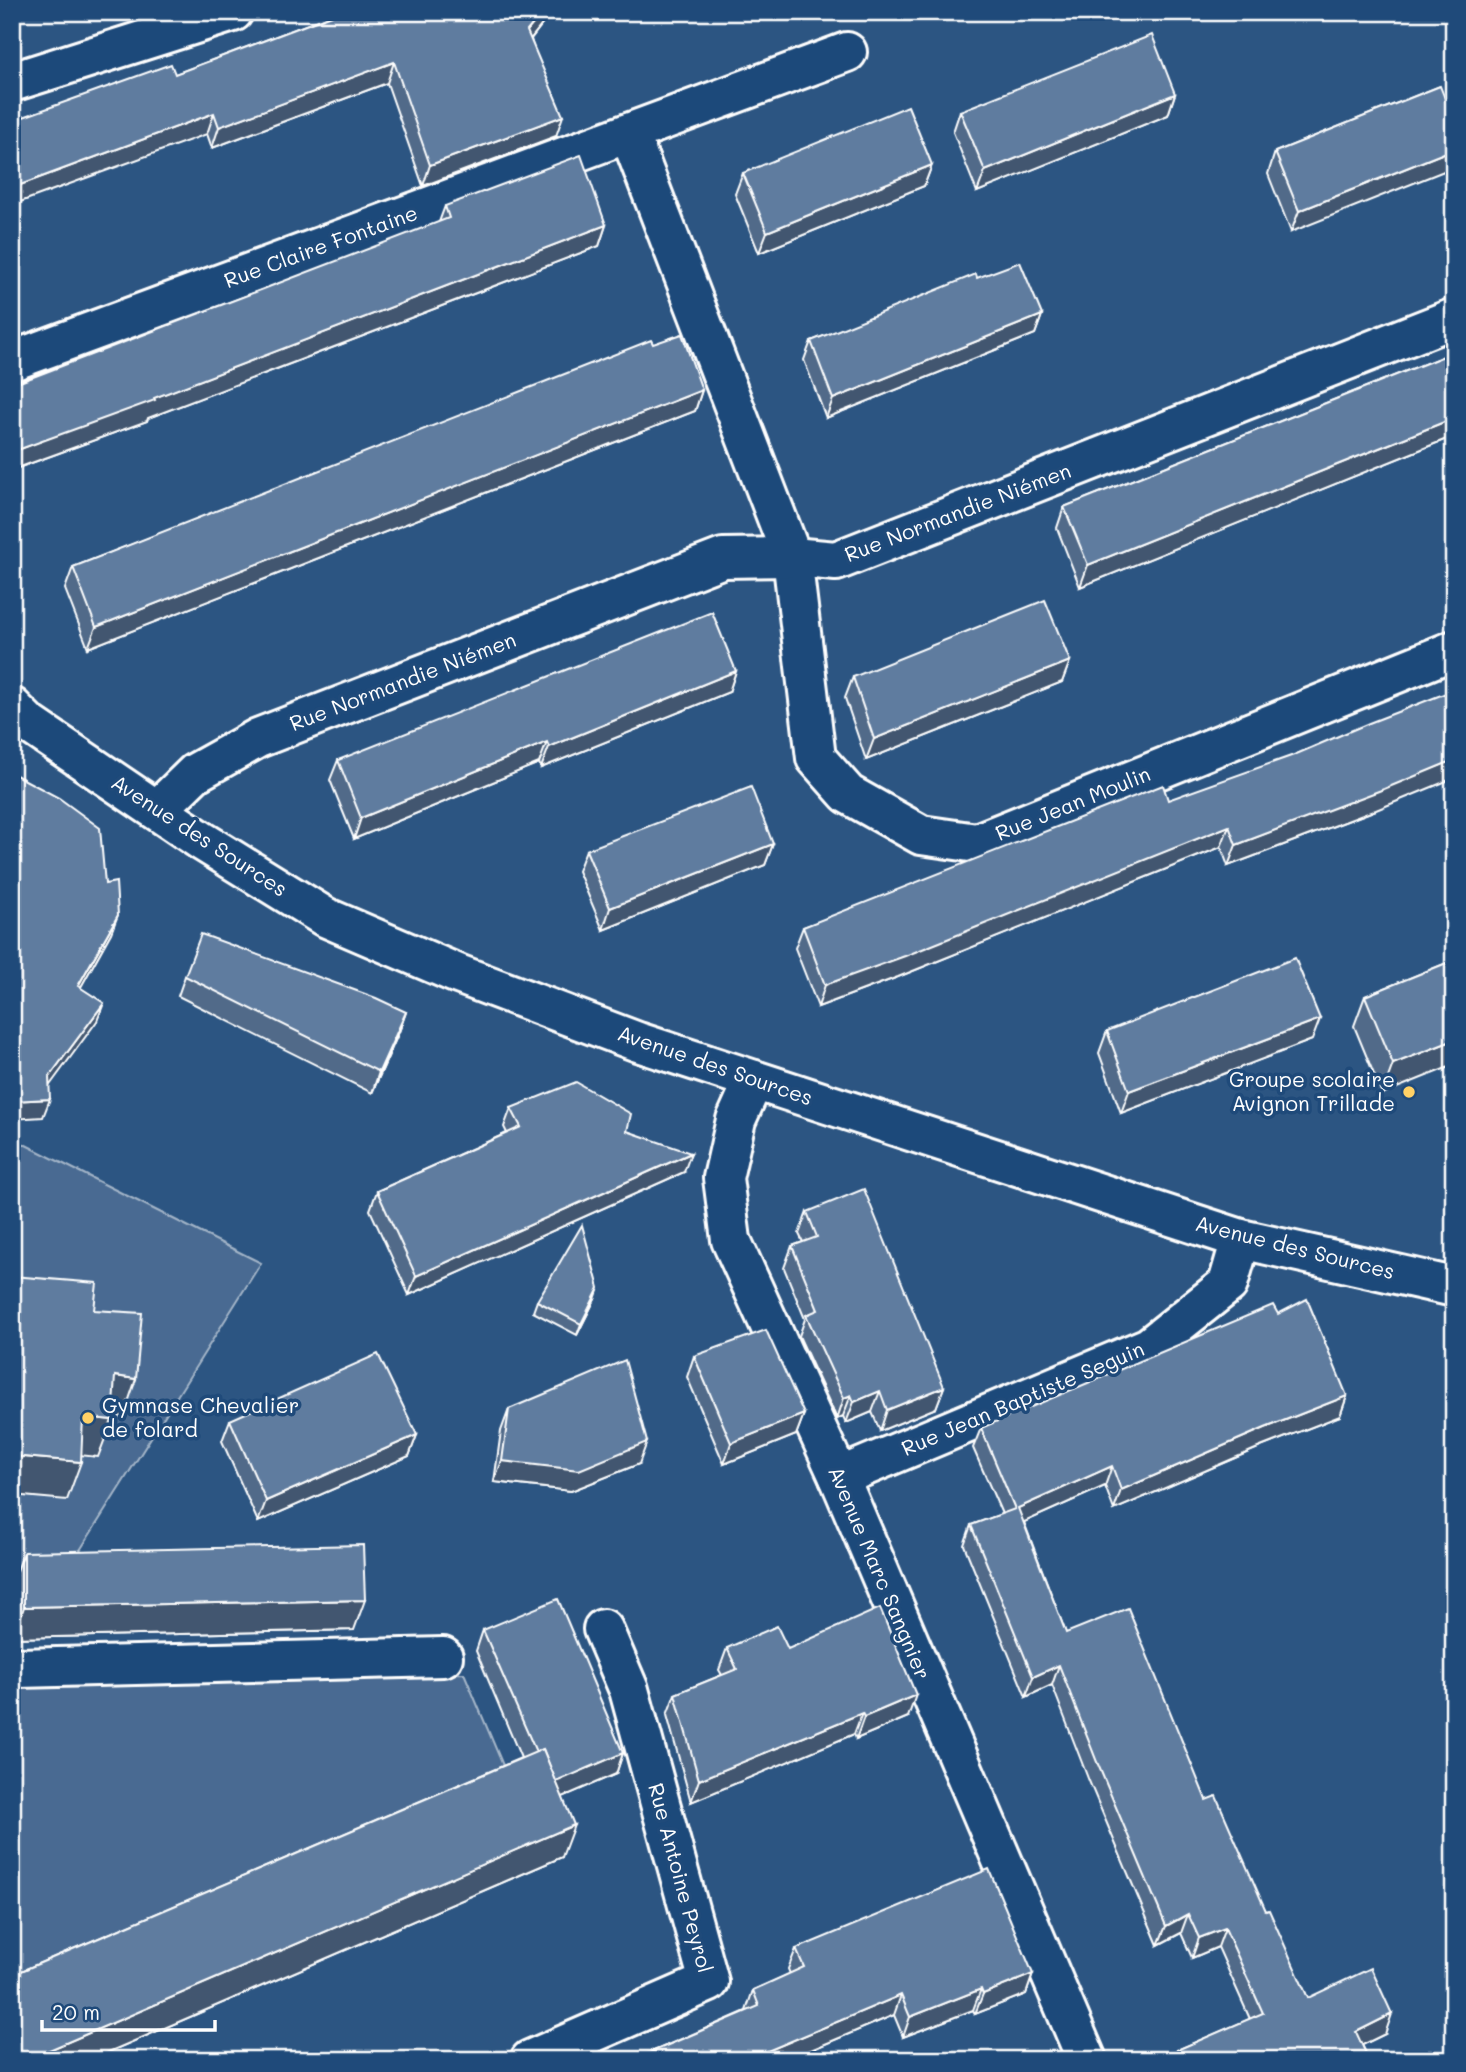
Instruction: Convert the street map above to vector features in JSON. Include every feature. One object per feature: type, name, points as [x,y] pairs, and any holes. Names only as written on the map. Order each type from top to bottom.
[{"type":"street","points":[[12,82],[233,12]]},
{"type":"street","name":"Rue Claire Fontaine","points":[[12,361],[847,52]]},
{"type":"street","points":[[629,133],[792,557]]},
{"type":"street","name":"Rue Normandie Niémen","points":[[157,810],[195,773],[258,738],[723,558],[792,557],[836,561],[1454,318]]},
{"type":"street","name":"Rue Jean Moulin","points":[[792,557],[816,758],[848,794],[921,835],[977,843],[1454,650]]},
{"type":"street","name":"Avenue des Sources","points":[[20,715],[202,841],[325,917],[458,974],[638,1042],[1241,1239],[1454,1287]]},
{"type":"street","name":"Avenue Marc Sangnier","points":[[754,1080],[736,1120],[723,1178],[731,1240],[839,1477],[1087,2060]]},
{"type":"street","name":"Rue Jean Baptiste Seguin","points":[[839,1477],[1149,1347],[1228,1284],[1241,1239]]},
{"type":"street","name":"Rue Antoine Peyrol","points":[[530,2060],[709,1982],[629,1690],[603,1629]]},
{"type":"street","points":[[12,1666],[18,1668],[443,1657]]},
{"type":"shaded area","name":"Gymnase Chevalier de folard","points":[[12,1138],[261,1263],[65,1574],[12,1573]]},
{"type":"shaded area","points":[[464,1673],[507,1775],[12,1989],[12,1681]]},
{"type":"building","points":[[340,12],[543,12],[527,31],[563,116],[430,165],[394,62],[219,127],[214,113],[12,188],[12,121],[171,64],[175,74]]},
{"type":"building","points":[[1152,35],[1175,94],[985,171],[960,111]]},
{"type":"building","points":[[1440,86],[1454,121],[1454,149],[1299,211],[1275,152]]},
{"type":"building","points":[[908,106],[932,165],[767,232],[743,173]]},
{"type":"building","points":[[581,155],[606,225],[154,398],[155,400],[12,452],[12,385],[449,218],[445,206]]},
{"type":"building","points":[[1020,262],[1042,315],[833,399],[811,341],[976,274],[977,278]]},
{"type":"building","points":[[682,334],[702,390],[96,627],[73,567],[651,340],[653,344]]},
{"type":"building","points":[[1454,352],[1454,418],[1088,565],[1064,507]]},
{"type":"building","points":[[1045,600],[1070,661],[874,739],[853,677]]},
{"type":"building","points":[[712,612],[736,671],[549,747],[547,742],[361,818],[338,760]]},
{"type":"building","points":[[1454,690],[1454,760],[1236,845],[1229,826],[905,956],[825,985],[803,927],[1163,785],[1168,800],[1294,755]]},
{"type":"building","points":[[12,773],[59,798],[100,828],[105,884],[116,882],[118,915],[78,986],[104,1003],[49,1077],[50,1099],[12,1101]]},
{"type":"building","points":[[751,787],[773,844],[610,908],[586,850]]},
{"type":"building","points":[[201,934],[376,998],[406,1012],[379,1072],[185,976]]},
{"type":"building","points":[[1295,958],[1320,1019],[1129,1091],[1107,1031]]},
{"type":"building","points":[[1454,960],[1454,1040],[1393,1064],[1365,996]]},
{"type":"building","points":[[576,1082],[631,1114],[627,1131],[691,1153],[416,1276],[377,1191],[521,1127],[511,1108]]},
{"type":"building","points":[[864,1189],[944,1387],[887,1410],[880,1391],[854,1402],[851,1395],[844,1398],[806,1315],[818,1310],[792,1246],[817,1237],[807,1212]]},
{"type":"building","points":[[582,1225],[599,1288],[581,1324],[537,1301]]},
{"type":"building","name":"Gymnase Chevalier de folard","points":[[12,1276],[97,1283],[94,1310],[142,1313],[136,1379],[115,1376],[112,1420],[83,1417],[81,1462],[12,1456]]},
{"type":"building","points":[[1307,1299],[1347,1396],[1121,1490],[1112,1466],[1018,1508],[1066,1633],[1128,1608],[1206,1800],[1216,1796],[1266,1911],[1269,1910],[1308,1998],[1371,1968],[1392,2014],[1356,2032],[1369,2060],[1165,2060],[1163,2056],[1263,2013],[1225,1928],[1199,1938],[1188,1914],[1166,1926],[1059,1665],[1033,1677],[971,1525],[1015,1509],[981,1428],[1273,1305],[1278,1314]]},
{"type":"building","points":[[766,1330],[804,1414],[731,1443],[694,1356]]},
{"type":"building","points":[[378,1354],[417,1435],[266,1501],[230,1420]]},
{"type":"building","points":[[625,1360],[647,1442],[579,1470],[502,1461],[509,1409]]},
{"type":"building","points":[[363,1545],[365,1600],[24,1607],[24,1552]]},
{"type":"building","points":[[558,1599],[623,1753],[556,1782],[543,1749],[536,1752],[483,1630]]},
{"type":"building","points":[[880,1608],[916,1695],[864,1717],[862,1713],[699,1780],[675,1694],[737,1669],[727,1648],[777,1626],[788,1649]]},
{"type":"building","points":[[543,1749],[574,1825],[23,2060],[12,2034],[12,1975]]},
{"type":"building","points":[[989,1869],[1033,1974],[983,1994],[981,1989],[910,2017],[901,1995],[746,2060],[633,2060],[759,2006],[753,1990],[804,1967],[796,1949]]},
{"type":"place","name":"Groupe scolaire Avignon Trillade","points":[[1409,1092]]},
{"type":"place","name":"Gymnase Chevalier de folard","points":[[88,1418]]}]
